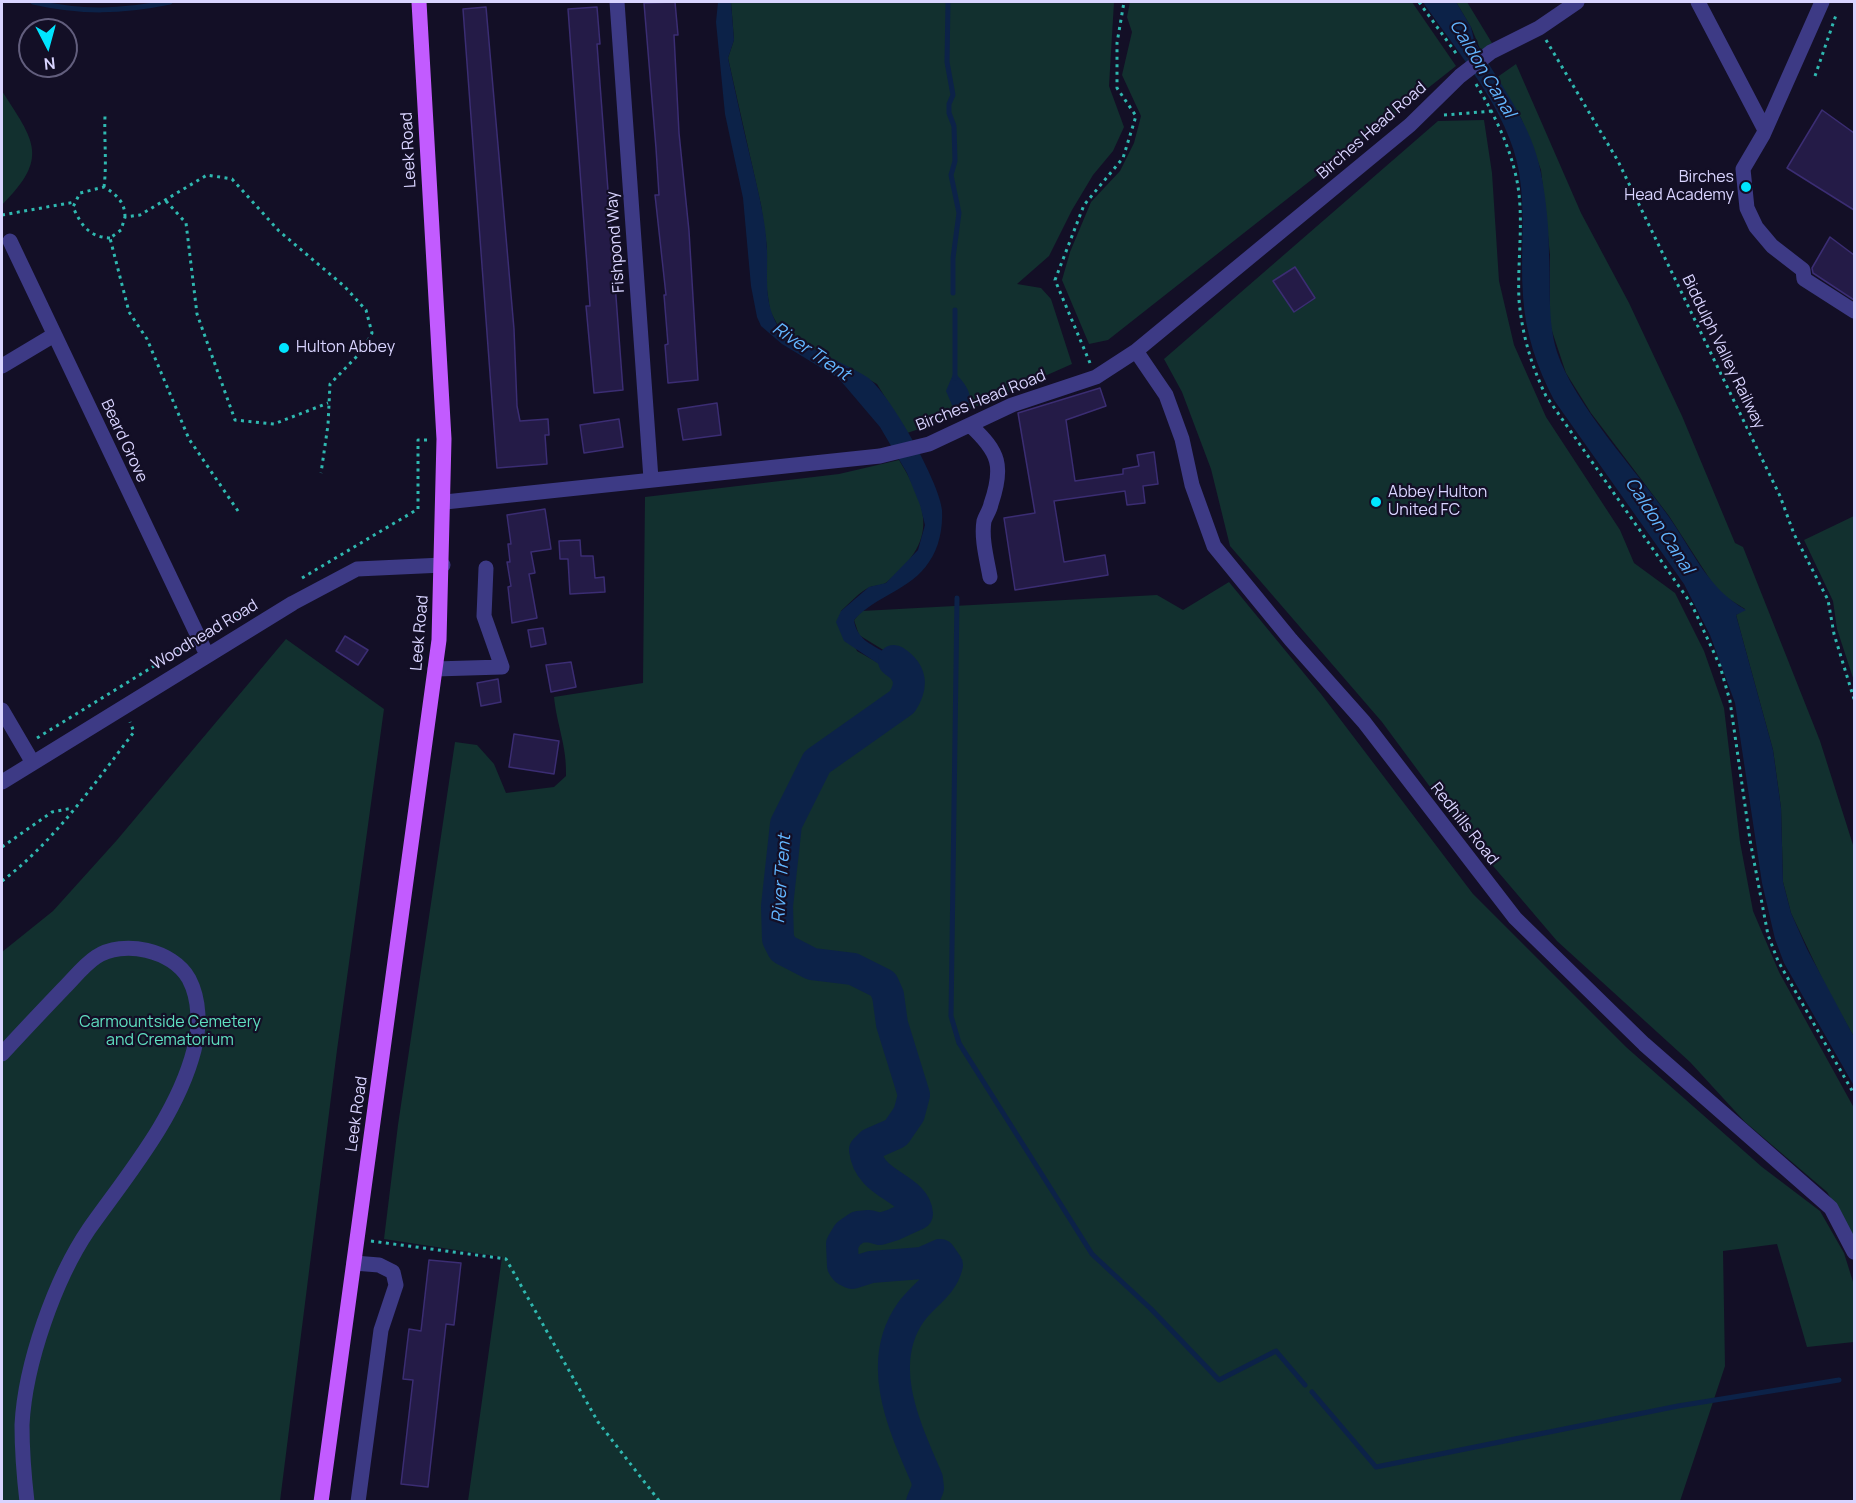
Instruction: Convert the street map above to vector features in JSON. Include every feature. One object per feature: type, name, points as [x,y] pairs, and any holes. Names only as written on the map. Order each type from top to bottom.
[{"type":"main road","name":"Leek Road","points":[[321,1502],[435,669],[443,565],[444,439],[419,2]]},
{"type":"street","name":"Fishpond Way","points":[[616,2],[651,479]]},
{"type":"street","points":[[1539,28],[1577,2]]},
{"type":"street","points":[[1698,2],[1765,130]]},
{"type":"street","points":[[1822,2],[1765,130],[1743,169],[1747,208],[1756,227],[1772,246],[1803,270],[1804,279],[1854,311]]},
{"type":"street","name":"Birches Head Road","points":[[445,502],[880,456],[928,444],[1012,405],[1096,377],[1136,351],[1468,79],[1491,52],[1539,28]]},
{"type":"street","name":"Beard Grove","points":[[10,241],[207,655]]},
{"type":"street","points":[[2,366],[54,335]]},
{"type":"street","name":"Redhills Road","points":[[1136,351],[1166,395],[1182,439],[1192,485],[1214,546],[1291,640],[1364,722],[1515,918],[1644,1044],[1831,1208],[1854,1252]]},
{"type":"street","points":[[971,426],[996,453],[999,465],[992,502],[984,522],[990,577]]},
{"type":"street","name":"Woodhead Road","points":[[2,782],[293,603],[357,569],[443,565]]},
{"type":"street","points":[[435,669],[502,668],[484,616],[486,568]]},
{"type":"street","points":[[2,710],[33,763]]},
{"type":"street","points":[[2,1054],[95,957],[108,951],[142,948],[180,967],[189,979],[199,1019],[194,1049],[180,1086],[154,1135],[88,1231],[71,1262],[51,1307],[32,1366],[22,1423],[27,1502]]},
{"type":"street","points":[[354,1263],[380,1265],[393,1272],[396,1285],[381,1330],[363,1501]]},
{"type":"path","points":[[1096,377],[1055,280],[1084,205],[1123,158],[1136,116],[1117,88],[1117,44],[1124,2]]},
{"type":"path","points":[[1419,2],[1460,58]]},
{"type":"path","points":[[1815,76],[1837,12]]},
{"type":"path","name":"Biddulph Valley Railway","points":[[1539,28],[1618,161],[1780,496],[1794,534],[1828,600],[1834,634],[1854,699]]},
{"type":"path","points":[[1468,79],[1493,111],[1502,129],[1516,178],[1520,224],[1519,300],[1533,368],[1546,396],[1692,605],[1720,666],[1730,701],[1750,840],[1768,935],[1778,962],[1854,1094]]},
{"type":"path","points":[[1438,117],[1457,112],[1493,111]]},
{"type":"path","points":[[104,187],[107,163],[104,140],[105,116]]},
{"type":"path","points":[[125,217],[140,215],[207,175],[232,179],[279,231],[336,279],[366,310],[372,333],[363,350],[330,384],[328,425],[321,473]]},
{"type":"path","points":[[104,187],[117,194],[125,210],[121,230],[110,238],[98,237],[81,226],[73,207],[80,193],[104,187]]},
{"type":"path","points":[[166,201],[186,223],[197,314],[235,420],[274,424],[328,403]]},
{"type":"path","points":[[2,215],[75,202]]},
{"type":"path","points":[[110,238],[129,312],[147,339],[189,439],[238,511]]},
{"type":"path","points":[[298,580],[418,509],[418,441],[444,439]]},
{"type":"path","points":[[23,747],[248,609]]},
{"type":"path","points":[[2,881],[19,868],[75,808],[134,732],[124,706]]},
{"type":"path","points":[[2,847],[52,812],[75,808]]},
{"type":"path","points":[[358,1239],[506,1259],[598,1422],[660,1502]]},
{"type":"green space","points":[[731,2],[1114,2],[1109,86],[1124,127],[1113,151],[1093,175],[1072,210],[1049,256],[1017,284],[1041,288],[1051,299],[1072,364],[943,421],[907,433],[877,384],[781,331],[770,311],[767,290],[767,248],[761,205],[728,58],[734,40]]},
{"type":"green space","points":[[1130,2],[1412,2],[1456,66],[1108,340],[1089,344],[1062,280],[1070,252],[1091,202],[1120,171],[1134,143],[1141,116],[1122,75],[1132,32],[1127,17]]},
{"type":"green space","points":[[1456,2],[1467,2],[1492,43],[1481,51],[1471,27]]},
{"type":"green space","points":[[1516,64],[1581,213],[1629,303],[1682,416],[1735,543],[1743,547],[1820,741],[1854,848],[1854,1037],[1828,991],[1791,913],[1783,882],[1781,808],[1773,750],[1736,615],[1745,609],[1724,596],[1713,584],[1669,516],[1591,413],[1566,373],[1550,325],[1550,255],[1541,170],[1521,118],[1496,78]]},
{"type":"green space","points":[[2,91],[29,136],[32,161],[27,174],[2,205]]},
{"type":"green space","points":[[1484,120],[1492,173],[1499,281],[1514,345],[1546,417],[1620,530],[1634,563],[1675,593],[1704,651],[1724,708],[1740,842],[1753,911],[1779,972],[1854,1108],[1854,1242],[1845,1221],[1827,1192],[1745,1122],[1690,1062],[1557,941],[1459,826],[1382,722],[1230,546],[1211,469],[1182,392],[1164,359],[1438,121]]},
{"type":"green space","points":[[899,460],[922,510],[921,539],[903,567],[887,582],[866,589],[841,611],[857,651],[889,669],[898,677],[901,686],[917,697],[920,682],[911,667],[859,635],[854,620],[862,611],[1157,595],[1183,610],[1229,582],[1321,694],[1473,894],[1626,1047],[1762,1167],[1820,1211],[1844,1253],[1854,1285],[1854,1342],[1807,1347],[1777,1244],[1723,1251],[1725,1366],[1680,1501],[468,1501],[502,1257],[384,1239],[398,1125],[455,742],[477,745],[494,764],[506,793],[554,787],[566,776],[565,755],[554,697],[643,683],[645,497],[839,474]]},
{"type":"green space","points":[[1854,516],[1854,681],[1837,629],[1833,601],[1804,540]]},
{"type":"green space","name":"Carmountside Cemetery and Crematorium","points":[[286,639],[384,709],[337,1050],[280,1501],[2,1502],[2,952],[53,911],[117,840]]},
{"type":"water","points":[[718,2],[731,2],[734,40],[728,58],[764,219],[769,301],[775,320],[785,333],[859,372],[876,386],[888,400],[912,439],[939,497],[942,510],[941,531],[938,544],[929,562],[913,580],[872,605],[854,620],[857,631],[864,639],[905,663],[914,671],[920,682],[917,697],[897,695],[901,686],[898,677],[844,641],[836,622],[841,611],[869,587],[886,583],[918,550],[925,525],[920,505],[907,473],[880,427],[838,378],[782,344],[761,326],[757,317],[751,286],[743,198],[725,114],[716,22]]},
{"type":"water","name":"Caldon Canal","points":[[1423,2],[1456,2],[1471,27],[1474,40],[1522,120],[1537,155],[1546,203],[1552,328],[1557,352],[1565,372],[1591,415],[1669,517],[1711,580],[1721,591],[1746,610],[1736,615],[1773,750],[1781,808],[1783,882],[1791,913],[1807,949],[1854,1037],[1854,1086],[1784,963],[1775,939],[1762,883],[1735,703],[1710,635],[1684,584],[1554,400],[1548,388],[1537,363],[1526,323],[1522,281],[1521,187],[1513,149],[1505,127],[1480,83]]},
{"type":"water","points":[[954,372],[966,386],[970,397],[966,408],[960,413],[955,412],[946,391]]},
{"type":"building","points":[[675,2],[678,35],[674,35],[679,133],[689,231],[698,380],[668,383],[665,345],[668,344],[664,295],[666,295],[655,195],[659,195],[644,3]]},
{"type":"building","points":[[486,7],[514,329],[517,406],[520,421],[548,419],[549,435],[545,435],[547,464],[497,468],[463,9]]},
{"type":"building","points":[[597,7],[600,44],[597,44],[623,390],[594,393],[586,306],[590,306],[568,9]]},
{"type":"building","points":[[1822,110],[1854,133],[1854,210],[1787,168]]},
{"type":"building","points":[[1830,237],[1854,255],[1854,300],[1813,273],[1812,268]]},
{"type":"building","points":[[1295,267],[1315,298],[1294,312],[1273,281]]},
{"type":"building","points":[[1100,388],[1106,406],[1066,420],[1075,481],[1123,474],[1123,469],[1139,466],[1137,455],[1154,452],[1158,484],[1143,486],[1145,503],[1127,505],[1125,491],[1054,501],[1064,562],[1105,555],[1108,575],[1015,590],[1004,518],[1035,513],[1018,413]]},
{"type":"building","points":[[717,403],[721,435],[683,440],[678,409]]},
{"type":"building","points":[[619,419],[623,447],[584,453],[580,425]]},
{"type":"building","points":[[545,509],[551,549],[531,552],[535,573],[529,574],[537,618],[512,623],[508,587],[511,586],[507,562],[510,562],[508,544],[511,544],[507,515]]},
{"type":"building","points":[[580,540],[581,556],[593,556],[595,578],[604,577],[605,592],[570,594],[568,559],[560,559],[559,541]]},
{"type":"building","points":[[543,628],[546,644],[531,647],[528,630]]},
{"type":"building","points":[[345,636],[368,650],[358,665],[336,651]]},
{"type":"building","points":[[571,662],[576,687],[551,692],[546,665]]},
{"type":"building","points":[[498,679],[501,702],[481,706],[477,683]]},
{"type":"building","points":[[514,734],[559,741],[554,774],[509,767]]},
{"type":"building","points":[[429,1260],[461,1263],[454,1325],[446,1324],[428,1487],[401,1484],[413,1380],[403,1379],[409,1329],[421,1331]]},
{"type":"waterway","points":[[33,2],[68,8],[102,10],[135,8],[170,2]]},
{"type":"waterway","points":[[948,2],[947,62],[953,95],[949,104],[949,113],[954,126],[955,161],[951,175],[959,213],[953,258],[953,293]]},
{"type":"waterway","points":[[955,310],[955,378]]},
{"type":"waterway","points":[[957,598],[951,1016],[959,1043],[1092,1254],[1151,1309],[1219,1380],[1276,1351],[1305,1385]]},
{"type":"waterway","name":"River Trent","points":[[894,661],[907,674],[909,684],[906,696],[902,702],[817,762],[786,824],[777,906],[778,939],[783,949],[812,964],[853,969],[883,984],[888,995],[892,1024],[914,1095],[909,1114],[896,1133],[871,1144],[865,1150],[868,1162],[875,1171],[909,1198],[917,1214],[880,1229],[869,1226],[858,1227],[848,1234],[842,1244],[843,1266],[852,1273],[871,1267],[922,1263],[940,1255],[947,1265],[937,1285],[911,1312],[900,1332],[895,1353],[894,1374],[897,1396],[910,1439],[927,1479],[928,1488],[922,1502]]},
{"type":"waterway","points":[[1312,1392],[1376,1467],[1678,1406],[1839,1380]]},
{"type":"place","name":"Birches Head Academy","points":[[1746,187]]},
{"type":"place","name":"Hulton Abbey","points":[[284,348]]},
{"type":"place","name":"Abbey Hulton United FC","points":[[1376,502]]}]
